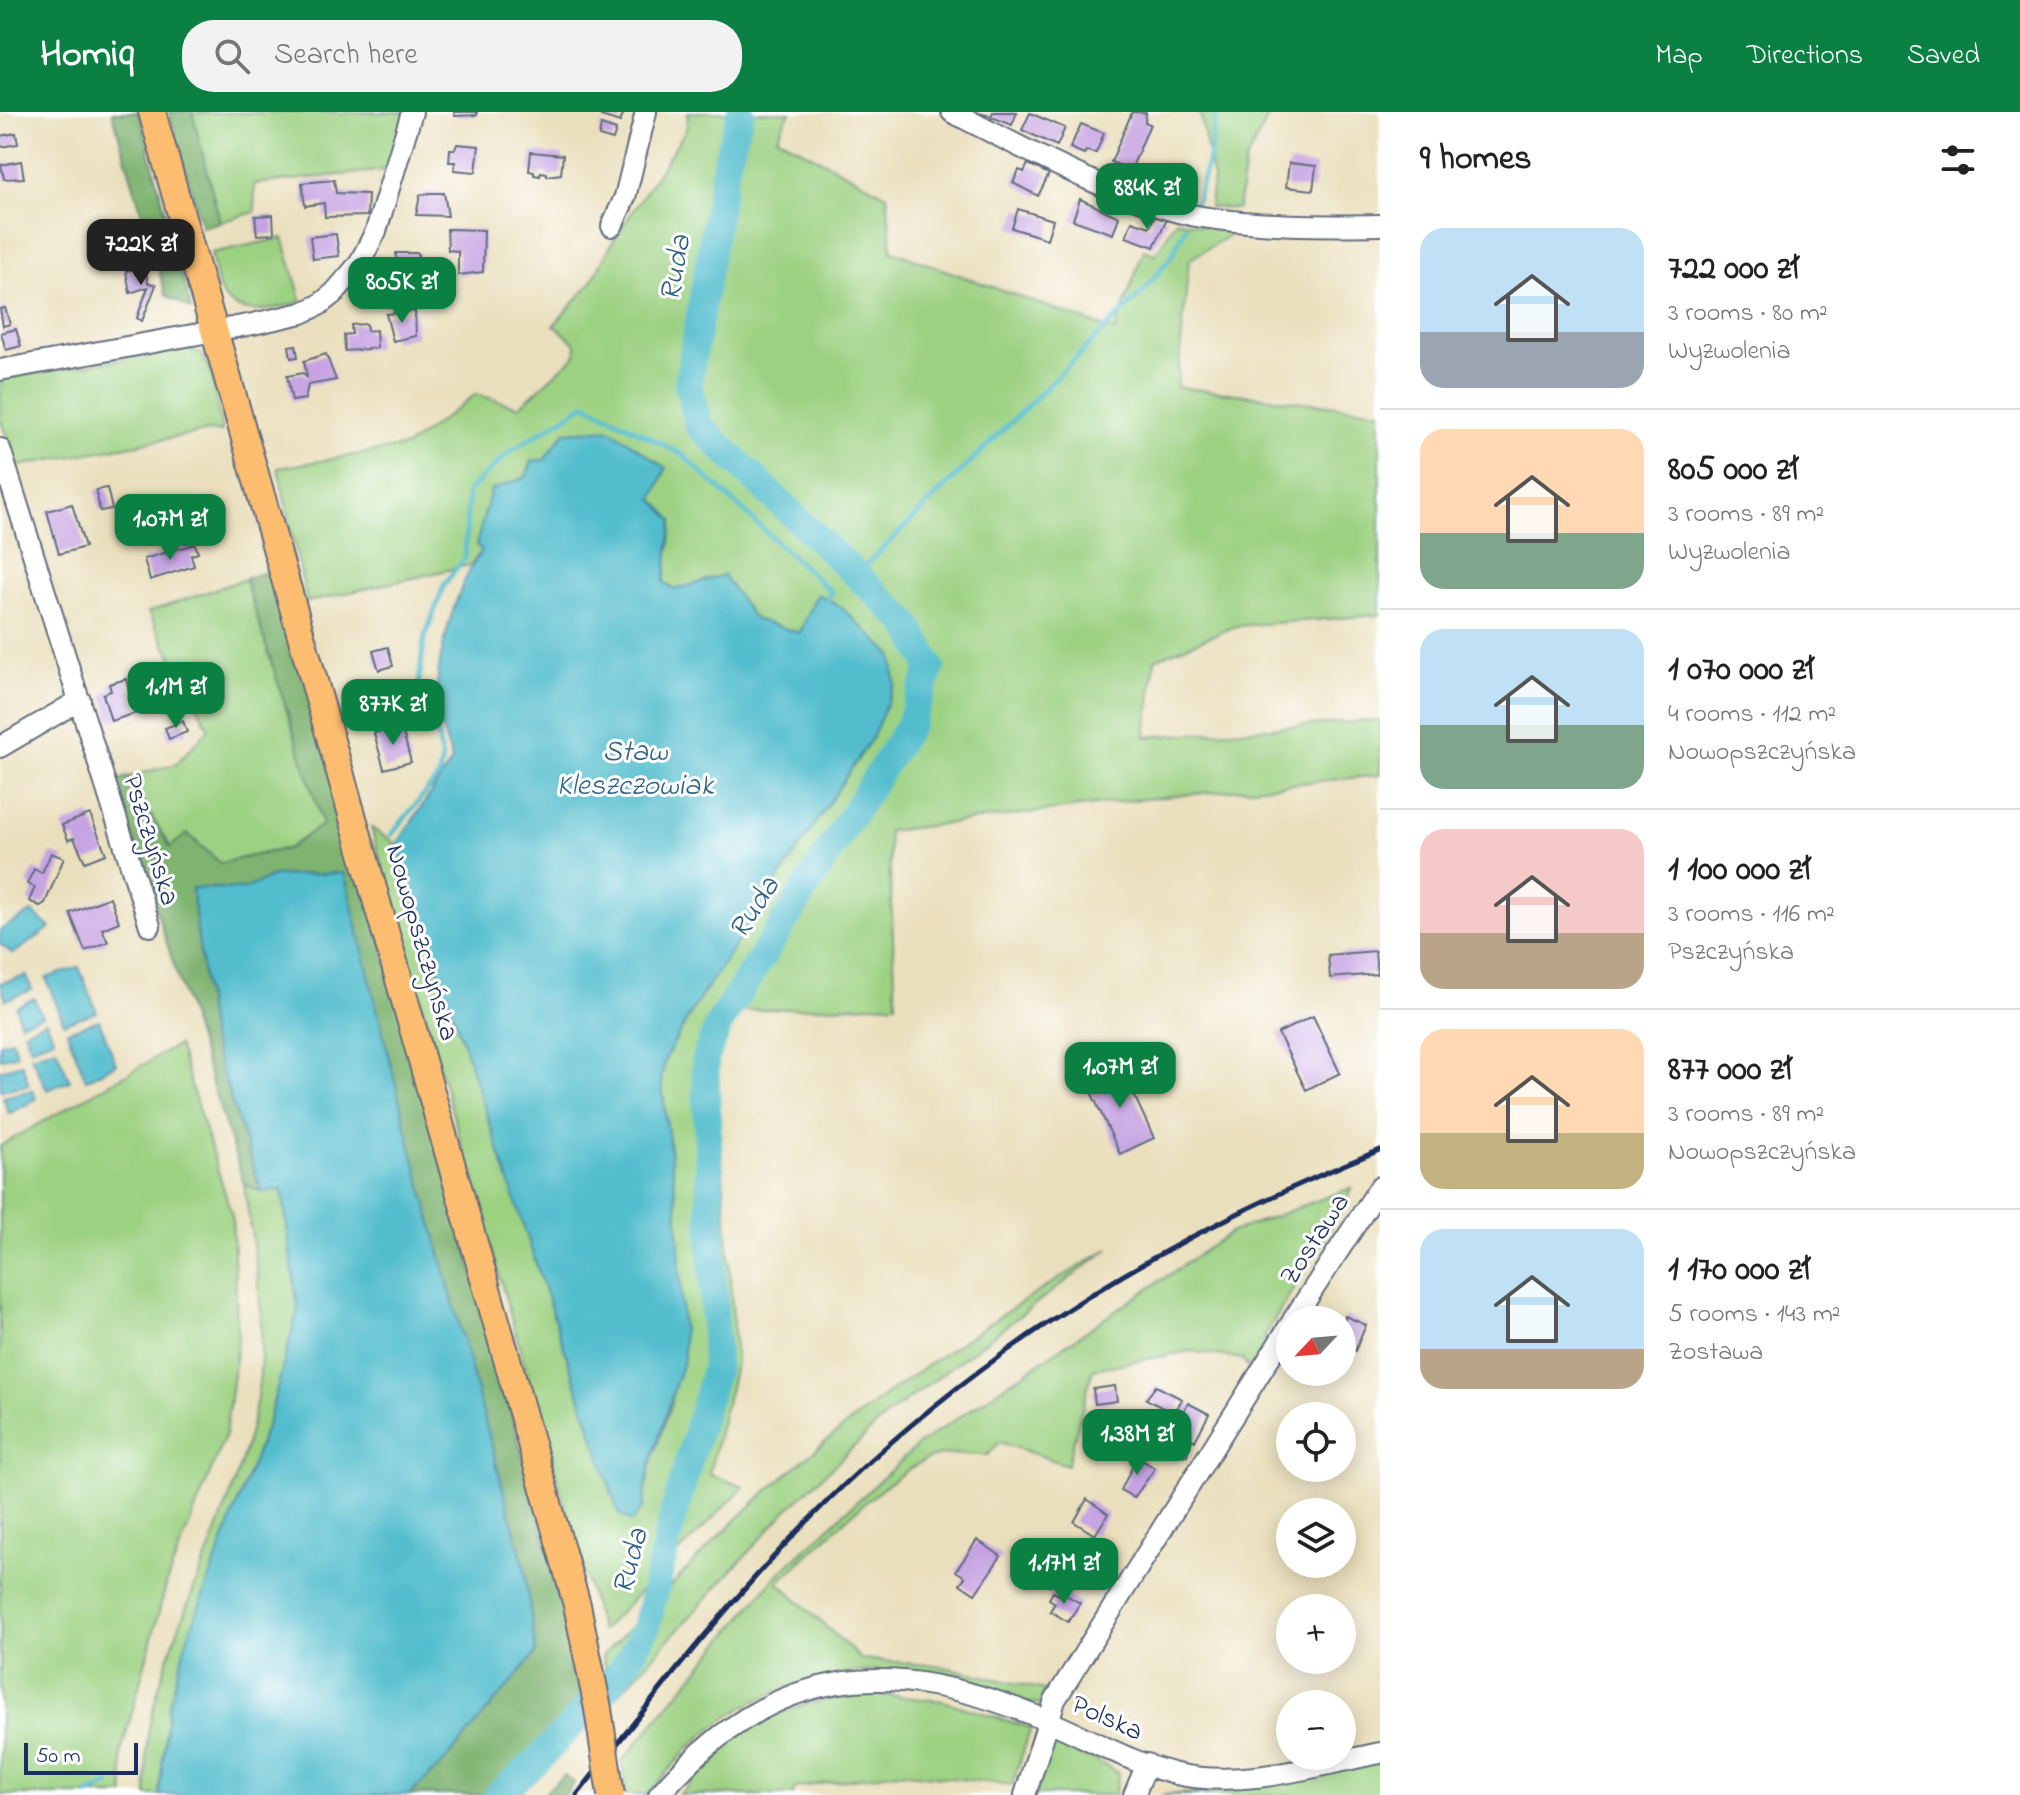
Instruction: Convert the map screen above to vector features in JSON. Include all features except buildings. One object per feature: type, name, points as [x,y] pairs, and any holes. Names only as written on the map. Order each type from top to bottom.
[{"type":"main road","name":"Nowopszczyńska","points":[[152,112],[577,1605],[611,1795]]},
{"type":"street","points":[[0,370],[302,313],[334,293],[359,264],[376,231],[412,112]]},
{"type":"street","points":[[612,226],[625,197],[646,112]]},
{"type":"street","points":[[952,112],[1040,157],[1169,209],[1245,221],[1380,225]]},
{"type":"street","name":"Pszczyńska","points":[[0,449],[150,926]]},
{"type":"street","points":[[0,747],[80,700]]},
{"type":"street","name":"Zostawa","points":[[1302,1306],[1380,1187]]},
{"type":"street","name":"Zostawa","points":[[1025,1795],[1046,1720],[1055,1700],[1206,1453],[1276,1346]]},
{"type":"street","name":"Polska","points":[[659,1795],[705,1746],[736,1723],[790,1696],[836,1683],[881,1678],[936,1683],[986,1697],[1147,1764],[1208,1779],[1240,1779],[1380,1753]]},
{"type":"street","name":"Polska","points":[[1134,1795],[1147,1764]]},
{"type":"green space","points":[[112,112],[139,112],[191,309],[166,295]]},
{"type":"green space","points":[[169,112],[192,112],[220,222],[202,227]]},
{"type":"green space","points":[[406,112],[387,170],[254,184],[255,212],[220,222],[192,113]]},
{"type":"green space","points":[[688,112],[790,112],[777,137],[887,195],[892,251],[1115,331],[1144,249],[1155,255],[1176,220],[1234,232],[1189,260],[1177,387],[1380,411],[1380,615],[1236,626],[1155,659],[1146,737],[1380,720],[1380,775],[1135,800],[888,831],[896,1004],[736,1011],[715,1057],[736,1362],[709,1474],[744,1487],[601,1631],[371,828],[397,844],[643,1507],[649,1468],[672,1402],[677,1206],[661,1078],[666,1057],[693,1009],[873,736],[841,607],[817,594],[800,633],[754,619],[723,576],[675,590],[664,582],[673,521],[653,499],[610,430],[565,432],[544,460],[532,461],[526,477],[491,490],[482,551],[470,565],[307,602],[278,468],[407,446],[476,394],[519,407],[576,355],[576,344],[554,325],[591,283],[612,243],[686,130]]},
{"type":"green space","points":[[1200,112],[1271,112],[1245,162],[1238,209],[1210,207],[1213,179]]},
{"type":"green space","points":[[283,238],[302,302],[246,310],[227,301],[218,287],[211,253]]},
{"type":"green space","points":[[187,348],[202,354],[212,375],[222,432],[209,431],[18,466],[0,419],[1,379]]},
{"type":"green space","points":[[275,568],[422,1086],[567,1619],[588,1725],[518,1795],[409,1795],[447,1759],[536,1653],[524,1566],[410,1143],[344,873],[273,876],[246,889],[192,888],[211,1039],[261,1192],[244,1184],[115,781],[128,777],[170,847],[187,834],[220,863],[289,848],[323,824],[245,579]]},
{"type":"green space","points":[[245,579],[323,824],[289,848],[220,863],[188,834],[171,848],[128,777],[176,764],[209,729],[148,612]]},
{"type":"green space","points":[[178,1045],[232,1215],[238,1336],[225,1436],[168,1578],[121,1753],[125,1795],[0,1795],[0,1146]]},
{"type":"green space","points":[[244,1184],[262,1192],[282,1189],[298,1309],[269,1419],[203,1597],[169,1705],[159,1795],[147,1795],[148,1736],[159,1688],[171,1648],[231,1493],[244,1453],[259,1384],[260,1298]]},
{"type":"green space","points":[[1351,1188],[1347,1200],[1283,1306],[1276,1306],[1276,1317],[1264,1337],[1270,1344],[1249,1369],[1242,1359],[1190,1351],[1093,1369],[1067,1465],[999,1442],[988,1455],[933,1457],[875,1494],[778,1582],[861,1659],[940,1666],[1049,1691],[1043,1703],[1021,1702],[967,1680],[921,1672],[886,1670],[816,1679],[782,1689],[720,1722],[692,1745],[646,1795],[626,1795],[622,1761],[777,1575],[918,1445],[1232,1232]]},
{"type":"green space","points":[[1110,1248],[886,1416],[786,1511],[612,1702],[602,1656],[765,1493],[888,1393],[1020,1303]]},
{"type":"green space","points":[[873,1694],[943,1701],[1031,1728],[1012,1785],[898,1772],[795,1788],[793,1795],[679,1795],[725,1747],[756,1724],[805,1705]]},
{"type":"green space","points":[[1056,1738],[1119,1773],[1114,1795],[1035,1795]]},
{"type":"green space","points":[[1380,1758],[1380,1795],[1161,1795],[1194,1793],[1316,1770],[1356,1770],[1356,1763]]},
{"type":"green space","points":[[564,1775],[574,1783],[565,1795],[542,1795]]},
{"type":"water","name":"Staw Kleszczowiak","points":[[610,429],[666,468],[653,499],[673,520],[664,582],[675,590],[723,575],[754,619],[800,633],[817,594],[841,607],[892,655],[895,684],[873,736],[693,1009],[666,1057],[661,1078],[677,1206],[684,1358],[649,1468],[643,1507],[632,1522],[619,1514],[397,844],[452,761],[438,713],[438,675],[455,605],[463,583],[482,551],[476,545],[491,490],[526,477],[532,461],[544,460],[565,432]]},
{"type":"water","points":[[344,873],[410,1143],[524,1566],[536,1653],[447,1759],[409,1795],[159,1795],[169,1705],[187,1639],[269,1419],[298,1309],[282,1189],[262,1192],[211,1039],[192,888],[245,889],[273,876]]},
{"type":"water","points":[[32,912],[50,928],[13,954],[0,944],[0,930]]},
{"type":"water","points":[[79,967],[97,1012],[64,1023],[46,978]]},
{"type":"water","points":[[27,976],[32,990],[6,1000],[0,983]]},
{"type":"water","points":[[34,998],[42,1016],[20,1023],[16,1007]]},
{"type":"water","points":[[99,1020],[116,1064],[86,1080],[67,1031]]},
{"type":"water","points":[[46,1021],[54,1039],[30,1048],[24,1031]]},
{"type":"water","points":[[13,1040],[17,1054],[0,1059],[0,1043]]},
{"type":"water","points":[[56,1048],[70,1081],[47,1090],[31,1056]]},
{"type":"water","points":[[22,1064],[29,1085],[1,1090],[0,1070]]},
{"type":"water","points":[[33,1090],[36,1099],[9,1114],[3,1097]]},
{"type":"waterway","name":"Ruda","points":[[498,1795],[536,1762],[606,1689],[628,1661],[646,1628],[674,1512],[716,1367],[705,1059],[719,1024],[909,726],[931,667],[907,623],[699,426],[688,384],[726,163],[741,112]]},
{"type":"waterway","points":[[1195,205],[1209,158],[1216,112]]},
{"type":"waterway","points":[[856,575],[1143,292],[1172,255],[1186,226]]},
{"type":"waterway","points":[[391,835],[439,776],[442,759],[437,731],[422,699],[419,682],[424,640],[444,585],[465,558],[468,491],[511,451],[586,404],[683,455],[831,592],[828,600]]},
{"type":"waterway","points":[[89,1795],[110,1784]]},
{"type":"railway","points":[[577,1795],[705,1635],[773,1557],[845,1484],[967,1380],[1031,1334],[1164,1252],[1234,1215],[1380,1150]]}]
